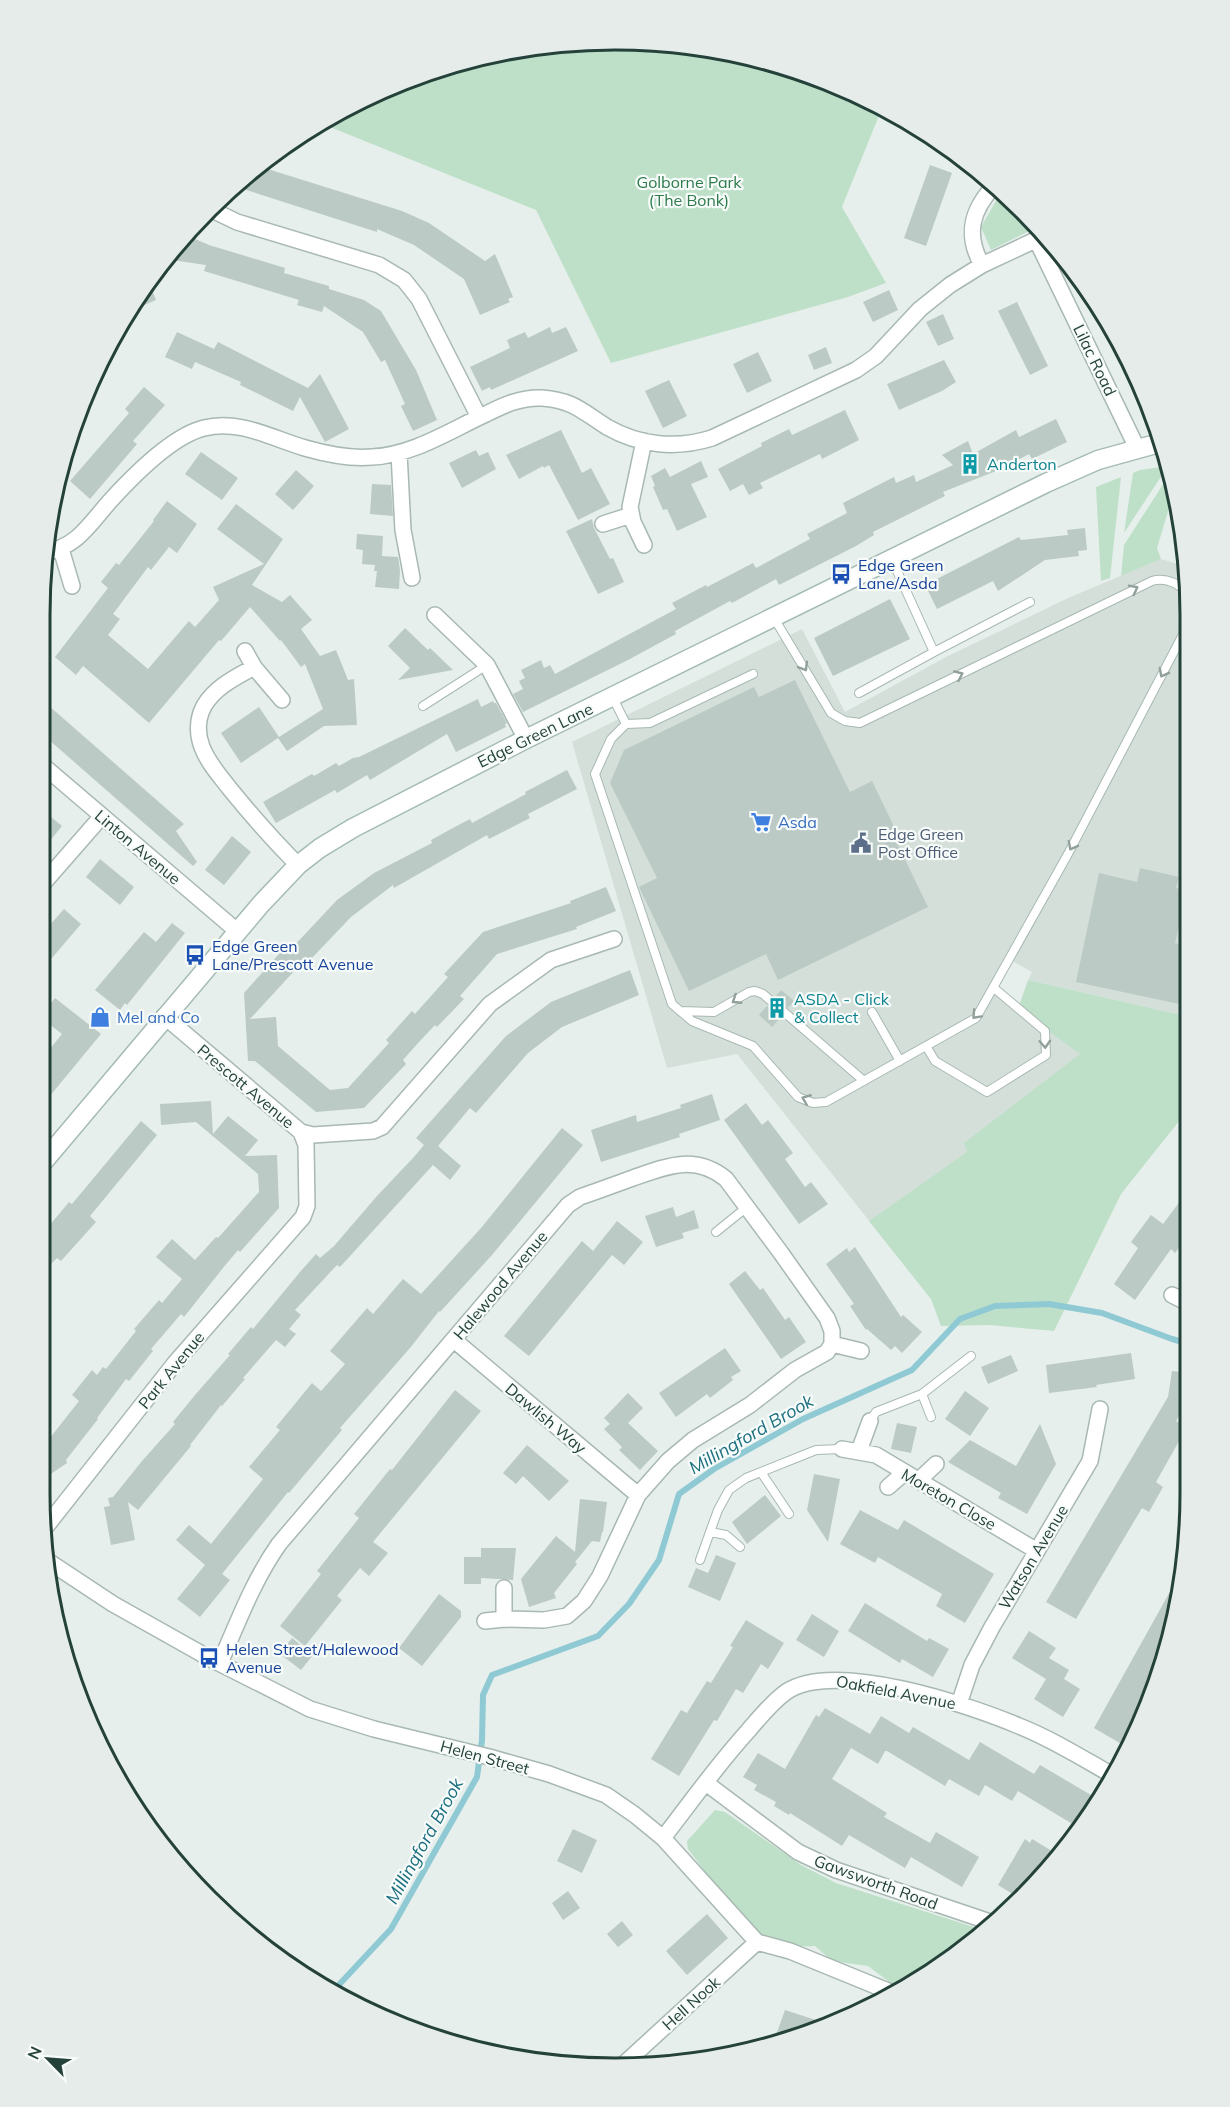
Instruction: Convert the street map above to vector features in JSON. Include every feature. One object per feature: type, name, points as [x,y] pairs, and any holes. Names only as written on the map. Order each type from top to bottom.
[{"type":"street","points":[[982,265],[972,241],[972,229],[981,203],[990,192]]},
{"type":"street","points":[[218,213],[237,222],[379,265],[404,280],[419,299],[479,417]]},
{"type":"street","points":[[53,550],[80,537],[111,500],[148,463],[170,446],[203,428],[237,426],[305,448],[344,456],[370,458],[399,453],[420,446],[511,402],[541,398],[573,404],[607,427],[628,437],[672,446],[695,444],[856,370],[876,356],[920,309],[950,285],[982,265],[1037,239]]},
{"type":"street","name":"Lilac Road","points":[[1044,247],[1137,448]]},
{"type":"street","points":[[644,441],[630,507],[631,515],[644,545]]},
{"type":"street","name":"Edge Green Lane","points":[[50,1154],[237,931],[298,866],[320,848],[353,828],[526,738],[1046,483],[1098,460],[1153,444]]},
{"type":"street","points":[[399,453],[403,530],[412,578]]},
{"type":"street","points":[[603,524],[631,515]]},
{"type":"street","points":[[53,550],[72,586]]},
{"type":"street","points":[[435,615],[488,665],[526,738]]},
{"type":"street","points":[[245,651],[254,667],[282,700]]},
{"type":"street","points":[[254,667],[213,694],[203,708],[198,724],[199,737],[210,764],[226,785],[259,825],[298,866]]},
{"type":"street","name":"Linton Avenue","points":[[50,772],[237,931]]},
{"type":"street","points":[[50,876],[102,816]]},
{"type":"street","name":"Prescott Avenue","points":[[164,1016],[301,1132],[313,1135],[373,1131],[382,1127],[490,1004],[551,960],[614,939]]},
{"type":"street","name":"Prescott Avenue","points":[[301,1132],[306,1145],[307,1206],[303,1217]]},
{"type":"street","name":"Halewood Avenue","points":[[220,1663],[251,1589],[272,1554],[568,1206],[580,1197],[667,1166],[691,1164],[708,1167],[717,1172],[726,1179],[827,1318],[832,1331],[832,1344]]},
{"type":"street","name":"Park Avenue","points":[[51,1521],[175,1363],[303,1217]]},
{"type":"street","points":[[1172,1295],[1180,1299]]},
{"type":"street","name":"Dawlish Way","points":[[454,1340],[639,1495]]},
{"type":"street","points":[[485,1621],[544,1620],[567,1616],[584,1600],[600,1576],[639,1495],[668,1461],[693,1440],[750,1405],[795,1370],[827,1352],[832,1344],[861,1351]]},
{"type":"street","name":"Watson Avenue","points":[[959,1704],[972,1665],[992,1627],[1090,1461],[1100,1409]]},
{"type":"street","points":[[859,1451],[870,1422]]},
{"type":"street","name":"Moreton Close","points":[[842,1449],[876,1455],[1037,1551]]},
{"type":"street","points":[[919,1480],[936,1464]]},
{"type":"street","points":[[888,1487],[904,1473]]},
{"type":"street","name":"Helen Street","points":[[54,1565],[113,1604],[310,1709],[374,1729],[549,1774],[606,1796],[635,1815],[663,1838],[757,1942]]},
{"type":"street","points":[[504,1588],[504,1619]]},
{"type":"street","name":"Oakfield Avenue","points":[[663,1838],[731,1749],[769,1707],[788,1691],[806,1683],[828,1679],[903,1690],[959,1704],[1021,1726],[1107,1772]]},
{"type":"street","name":"Gawsworth Road","points":[[706,1783],[798,1852],[836,1870],[984,1920]]},
{"type":"street","points":[[757,1942],[790,1951],[884,1989]]},
{"type":"street","name":"Hell Nook","points":[[632,2057],[757,1942]]},
{"type":"lane","points":[[891,559],[934,652]]},
{"type":"lane","points":[[774,617],[831,713],[845,721],[860,723],[1143,584],[1160,579],[1179,587]]},
{"type":"lane","points":[[859,693],[1030,602]]},
{"type":"lane","points":[[753,674],[650,723],[627,724],[610,739],[595,774],[672,1004],[692,1021],[753,1046],[798,1097],[813,1103],[826,1102],[976,1018],[1078,834],[1180,640]]},
{"type":"lane","points":[[423,706],[488,665]]},
{"type":"lane","points":[[612,697],[627,724]]},
{"type":"lane","points":[[926,1046],[935,1060],[987,1092],[1046,1056],[1045,1031],[994,988]]},
{"type":"lane","points":[[680,1011],[714,1012],[749,992],[756,991],[763,994],[864,1081]]},
{"type":"lane","points":[[872,1012],[900,1061]]},
{"type":"lane","points":[[716,1232],[747,1207]]},
{"type":"lane","points":[[870,1422],[876,1412],[922,1394],[971,1356]]},
{"type":"lane","points":[[922,1394],[931,1417]]},
{"type":"lane","points":[[700,1560],[718,1510],[729,1490],[746,1478],[816,1450],[842,1449]]},
{"type":"lane","points":[[761,1472],[789,1514]]},
{"type":"lane","points":[[710,1532],[726,1535],[740,1547]]},
{"type":"shaded area","points":[[1161,559],[1178,564],[1180,615],[1180,1015],[1028,980],[1032,972],[1010,960],[994,988],[1146,1102],[931,1299],[737,1054],[667,1068],[572,742],[802,629],[845,712],[946,657],[1068,598]]},
{"type":"green space","name":"Golborne Park (The Bonk)","points":[[615,50],[652,51],[689,54],[761,69],[831,93],[879,115],[842,207],[886,283],[848,297],[611,363],[536,210],[329,127],[365,108],[433,80],[505,60],[541,54]]},
{"type":"green space","points":[[997,199],[1030,231],[991,250],[981,227]]},
{"type":"green space","points":[[1160,467],[1162,475],[1124,533],[1133,473]]},
{"type":"green space","points":[[1121,477],[1110,578],[1101,581],[1096,487]]},
{"type":"green space","points":[[1164,482],[1170,505],[1157,548],[1161,559],[1121,576],[1124,545]]},
{"type":"green space","points":[[1028,980],[1180,1015],[1180,1120],[1121,1194],[1054,1331],[990,1325],[941,1326],[931,1299],[869,1221],[967,1152],[964,1143],[1080,1054],[1018,1009]]},
{"type":"green space","points":[[715,1810],[725,1812],[801,1865],[836,1883],[975,1928],[929,1962],[893,1985],[868,1966],[832,1961],[815,1946],[787,1945],[761,1935],[743,1920],[723,1895],[688,1849],[687,1841]]},
{"type":"building","points":[[930,165],[952,173],[926,246],[904,238]]},
{"type":"building","points":[[267,169],[402,211],[429,223],[485,261],[495,254],[513,297],[508,299],[510,302],[480,315],[464,279],[414,245],[377,229],[377,232],[243,189]]},
{"type":"building","points":[[193,238],[285,268],[284,273],[329,286],[329,289],[364,300],[381,311],[416,370],[437,420],[413,431],[401,406],[405,404],[385,360],[381,362],[363,332],[324,306],[322,312],[297,305],[299,300],[204,271],[206,265],[175,260]]},
{"type":"building","points":[[889,290],[898,310],[873,322],[863,302]]},
{"type":"building","points":[[152,291],[156,300],[142,306]]},
{"type":"building","points":[[1017,302],[1048,366],[1030,375],[998,311]]},
{"type":"building","points":[[943,314],[954,339],[938,346],[926,322]]},
{"type":"building","points":[[550,327],[552,333],[566,327],[578,351],[491,390],[490,387],[482,391],[470,367],[510,348],[507,340],[525,332],[528,338]]},
{"type":"building","points":[[177,332],[214,349],[218,342],[308,388],[320,374],[349,429],[325,442],[300,397],[293,411],[240,385],[241,382],[195,362],[192,369],[165,357]]},
{"type":"building","points":[[826,347],[832,363],[814,370],[808,355]]},
{"type":"building","points":[[758,352],[772,381],[747,393],[733,364]]},
{"type":"building","points":[[944,360],[956,382],[942,391],[899,410],[887,384]]},
{"type":"building","points":[[669,380],[687,416],[663,428],[645,391]]},
{"type":"building","points":[[144,387],[165,405],[133,441],[137,444],[90,499],[70,481],[129,413],[125,409]]},
{"type":"building","points":[[845,410],[859,440],[822,459],[820,454],[760,483],[763,488],[749,495],[743,484],[730,491],[718,469],[789,429],[792,435]]},
{"type":"building","points":[[1056,419],[1067,442],[1032,459],[1029,454],[1001,469],[943,492],[945,496],[873,532],[874,535],[856,546],[779,585],[776,579],[732,603],[730,601],[628,660],[523,712],[513,694],[523,689],[519,681],[525,678],[521,670],[541,660],[544,668],[550,665],[555,674],[676,609],[672,603],[706,585],[707,587],[753,563],[756,568],[810,539],[807,534],[847,513],[843,503],[894,477],[896,483],[914,475],[916,482],[953,465],[942,455],[968,441],[973,454],[1016,430],[1019,437]]},
{"type":"building","points":[[561,430],[582,473],[591,468],[610,504],[578,520],[549,465],[519,479],[506,455]]},
{"type":"building","points":[[476,450],[479,456],[488,452],[496,469],[462,488],[449,463]]},
{"type":"building","points":[[201,452],[238,478],[222,500],[185,474]]},
{"type":"building","points":[[701,461],[708,477],[691,484],[707,517],[677,531],[667,509],[663,510],[651,476],[665,468],[670,477]]},
{"type":"building","points":[[296,470],[314,486],[293,510],[275,494]]},
{"type":"building","points":[[372,484],[391,485],[393,516],[370,514]]},
{"type":"building","points":[[167,501],[197,524],[177,553],[169,547],[151,570],[148,567],[113,614],[120,619],[108,635],[148,669],[189,621],[195,627],[219,600],[213,587],[264,564],[217,529],[236,504],[283,539],[252,585],[282,602],[290,595],[312,620],[301,629],[320,656],[336,650],[348,680],[354,679],[357,725],[324,726],[287,751],[278,738],[241,763],[221,733],[259,707],[279,737],[323,709],[305,664],[301,667],[281,640],[250,607],[149,723],[83,666],[76,675],[55,657],[108,588],[101,582],[116,563],[119,565]]},
{"type":"building","points":[[592,519],[594,528],[610,559],[613,558],[624,582],[598,594],[566,531]]},
{"type":"building","points":[[1085,528],[1087,550],[1078,551],[1079,556],[1045,560],[998,591],[993,581],[937,609],[925,585],[1019,537],[1021,540],[1068,535],[1067,530]]},
{"type":"building","points":[[357,534],[383,536],[382,556],[398,557],[399,589],[375,587],[377,571],[374,571],[375,565],[362,564],[363,550],[356,549]]},
{"type":"building","points":[[890,599],[910,639],[833,676],[814,638]]},
{"type":"building","points":[[405,628],[453,670],[398,680],[410,668],[388,646]]},
{"type":"building","name":"Asda","points":[[795,680],[850,792],[872,781],[901,841],[897,843],[928,907],[778,980],[766,954],[689,991],[639,887],[657,878],[610,783],[624,750],[754,687],[759,697]]},
{"type":"building","points":[[478,699],[481,707],[493,701],[496,703],[507,723],[506,727],[456,752],[447,734],[370,780],[367,775],[337,793],[335,790],[276,823],[263,802],[312,774],[314,776],[336,763],[339,766],[359,757]]},
{"type":"building","points":[[50,707],[184,824],[176,831],[197,862],[193,866],[50,741]]},
{"type":"building","points":[[567,770],[577,789],[528,814],[530,818],[489,839],[487,835],[394,888],[393,885],[351,917],[310,960],[307,957],[250,1019],[276,1017],[278,1046],[330,1090],[348,1088],[389,1043],[386,1040],[412,1011],[415,1014],[448,977],[444,974],[483,932],[571,903],[570,901],[606,887],[616,911],[576,927],[577,929],[497,954],[460,996],[464,999],[418,1043],[403,1060],[406,1064],[364,1108],[316,1112],[255,1061],[248,1061],[244,993],[287,945],[291,949],[337,900],[374,873],[432,843],[431,840],[451,829],[470,819],[472,823]]},
{"type":"building","points":[[50,816],[62,826],[50,841]]},
{"type":"building","points":[[232,836],[251,852],[224,885],[205,870]]},
{"type":"building","points":[[100,859],[134,887],[120,905],[86,877]]},
{"type":"building","points":[[1140,868],[1179,877],[1176,888],[1180,889],[1180,923],[1175,943],[1180,944],[1180,1004],[1076,982],[1099,873],[1137,882]]},
{"type":"building","points":[[64,909],[81,924],[50,960],[50,925]]},
{"type":"building","points":[[172,923],[185,933],[127,1005],[125,1003],[120,1010],[95,990],[144,932],[156,942]]},
{"type":"building","points":[[630,970],[639,995],[562,1027],[528,1053],[476,1113],[470,1108],[438,1146],[461,1166],[450,1180],[433,1165],[340,1267],[337,1265],[295,1310],[301,1315],[289,1329],[296,1334],[285,1347],[276,1340],[138,1510],[128,1502],[135,1540],[111,1545],[104,1507],[110,1506],[108,1498],[113,1497],[175,1424],[173,1422],[230,1355],[228,1354],[251,1327],[253,1329],[316,1254],[320,1258],[334,1246],[413,1158],[424,1145],[416,1138],[506,1036],[551,1002]]},
{"type":"building","points":[[781,990],[794,1001],[788,1008],[775,997]]},
{"type":"building","points":[[55,998],[101,1034],[50,1096],[50,1049],[62,1034],[50,1025],[50,1004]]},
{"type":"building","points":[[767,1006],[781,1017],[772,1027],[759,1015]]},
{"type":"building","points":[[712,1094],[720,1120],[679,1134],[680,1137],[601,1162],[591,1130],[636,1115],[637,1122],[681,1108],[680,1105]]},
{"type":"building","points":[[211,1101],[213,1134],[228,1116],[258,1140],[245,1156],[277,1155],[279,1208],[240,1252],[238,1250],[184,1317],[181,1314],[151,1349],[153,1351],[129,1381],[126,1379],[66,1460],[67,1463],[50,1475],[50,1438],[79,1401],[72,1395],[92,1370],[97,1375],[103,1367],[106,1369],[136,1331],[134,1329],[159,1300],[162,1303],[182,1279],[156,1257],[172,1239],[195,1260],[259,1192],[258,1174],[196,1122],[161,1125],[160,1104]]},
{"type":"building","points":[[746,1103],[762,1125],[768,1120],[793,1153],[785,1159],[805,1187],[811,1182],[828,1204],[799,1224],[724,1120]]},
{"type":"building","points":[[141,1121],[157,1135],[90,1216],[96,1222],[61,1261],[57,1258],[50,1265],[50,1225],[69,1202],[72,1204]]},
{"type":"building","points":[[562,1128],[583,1145],[492,1255],[439,1311],[288,1492],[222,1574],[230,1580],[200,1617],[177,1599],[205,1565],[176,1540],[189,1525],[211,1544],[263,1479],[249,1467],[280,1430],[276,1427],[312,1383],[321,1391],[345,1364],[330,1351],[367,1308],[373,1314],[403,1279],[421,1294],[481,1228]]},
{"type":"building","points":[[1180,1201],[1180,1247],[1175,1253],[1171,1249],[1135,1300],[1114,1284],[1138,1248],[1131,1242],[1151,1215],[1163,1224]]},
{"type":"building","points":[[673,1207],[676,1217],[694,1210],[699,1228],[682,1233],[684,1238],[656,1247],[645,1216]]},
{"type":"building","points":[[617,1221],[643,1242],[624,1265],[612,1255],[529,1356],[504,1336],[582,1241],[593,1251]]},
{"type":"building","points":[[855,1247],[901,1317],[903,1315],[922,1332],[902,1353],[895,1346],[891,1350],[866,1330],[850,1306],[854,1304],[826,1264],[847,1248],[849,1252]]},
{"type":"building","points":[[745,1271],[760,1290],[763,1288],[785,1320],[789,1317],[806,1342],[781,1359],[729,1284]]},
{"type":"building","points":[[725,1348],[741,1371],[731,1377],[733,1380],[710,1398],[707,1394],[676,1417],[659,1393]]},
{"type":"building","points":[[1131,1353],[1135,1379],[1049,1393],[1046,1365]]},
{"type":"building","points":[[1011,1355],[1018,1371],[988,1384],[981,1367]]},
{"type":"building","points":[[1172,1371],[1180,1372],[1180,1414],[1176,1421],[1180,1423],[1180,1439],[1156,1482],[1163,1487],[1149,1512],[1142,1508],[1076,1619],[1046,1602],[1168,1397]]},
{"type":"building","points":[[455,1390],[481,1411],[373,1542],[388,1553],[369,1576],[360,1568],[337,1596],[342,1600],[305,1646],[280,1626],[321,1574],[317,1571],[359,1518],[354,1514]]},
{"type":"building","points":[[965,1391],[989,1408],[970,1436],[945,1419]]},
{"type":"building","points":[[628,1393],[643,1408],[628,1423],[658,1451],[640,1470],[619,1450],[622,1447],[604,1429],[610,1424],[604,1418]]},
{"type":"building","points":[[897,1423],[917,1427],[911,1453],[891,1449]]},
{"type":"building","points":[[1040,1424],[1056,1464],[1027,1514],[998,1498],[1001,1493],[948,1462],[970,1440],[1016,1466]]},
{"type":"building","points":[[527,1445],[569,1481],[549,1501],[523,1476],[516,1484],[503,1473]]},
{"type":"building","points":[[814,1474],[840,1479],[828,1542],[807,1510]]},
{"type":"building","points":[[765,1495],[781,1516],[747,1544],[732,1522]]},
{"type":"building","points":[[580,1499],[607,1502],[600,1542],[592,1541],[575,1562],[577,1564],[554,1593],[556,1598],[529,1607],[521,1579],[556,1536],[575,1552]]},
{"type":"building","points":[[860,1510],[898,1530],[904,1520],[994,1574],[965,1623],[936,1606],[942,1594],[878,1557],[875,1563],[840,1544]]},
{"type":"building","points":[[481,1548],[516,1548],[513,1580],[481,1578],[481,1584],[464,1584],[464,1557],[481,1557]]},
{"type":"building","points":[[716,1555],[736,1563],[720,1601],[688,1587],[696,1568],[708,1573]]},
{"type":"building","points":[[1172,1587],[1150,1674],[1121,1744],[1094,1728]]},
{"type":"building","points":[[439,1594],[461,1611],[461,1617],[422,1666],[399,1648]]},
{"type":"building","points":[[865,1603],[927,1641],[929,1638],[949,1649],[933,1677],[902,1659],[900,1663],[848,1631]]},
{"type":"building","points":[[812,1614],[839,1631],[824,1657],[796,1640]]},
{"type":"building","points":[[746,1620],[784,1643],[768,1669],[761,1664],[743,1693],[736,1689],[679,1776],[651,1759],[681,1710],[687,1713],[707,1681],[711,1683]]},
{"type":"building","points":[[1029,1631],[1056,1648],[1049,1658],[1069,1670],[1064,1679],[1080,1689],[1063,1717],[1034,1699],[1046,1679],[1012,1658]]},
{"type":"building","points":[[292,1638],[313,1655],[301,1670],[280,1654]]},
{"type":"building","points":[[825,1708],[870,1734],[881,1716],[909,1733],[913,1727],[969,1760],[980,1742],[1034,1774],[1040,1765],[1091,1795],[1072,1824],[1018,1791],[1012,1801],[985,1785],[979,1796],[949,1779],[945,1786],[887,1751],[878,1764],[851,1748],[832,1779],[887,1813],[884,1817],[930,1843],[936,1832],[979,1857],[962,1887],[911,1857],[905,1868],[849,1835],[842,1846],[790,1813],[789,1815],[774,1806],[776,1802],[754,1790],[757,1785],[743,1777],[758,1753],[785,1769],[816,1715],[819,1717]]},
{"type":"building","points":[[573,1829],[597,1840],[582,1873],[557,1861]]},
{"type":"building","points":[[1025,1839],[1030,1843],[1032,1839],[1052,1851],[1013,1894],[998,1885]]},
{"type":"building","points":[[568,1891],[580,1908],[563,1920],[552,1903]]},
{"type":"building","points":[[707,1914],[728,1938],[687,1975],[666,1951]]},
{"type":"building","points":[[622,1921],[633,1935],[618,1947],[607,1934]]},
{"type":"building","points":[[785,2010],[815,2020],[797,2027],[777,2033]]},
{"type":"waterway","name":"Millingford Brook","points":[[338,1985],[391,1929],[477,1777],[482,1740],[483,1695],[492,1675],[598,1636],[629,1604],[659,1560],[679,1494],[714,1469],[803,1419],[912,1370],[960,1319],[995,1306],[1049,1304],[1102,1313],[1180,1341]]},
{"type":"place","name":"Anderton","points":[[970,464]]},
{"type":"place","name":"Edge Green Lane/Asda","points":[[841,574]]},
{"type":"place","name":"Asda","points":[[761,822]]},
{"type":"place","name":"Edge Green Post Office","points":[[861,843]]},
{"type":"place","name":"Edge Green Lane/Prescott Avenue","points":[[195,955]]},
{"type":"place","name":"ASDA - Click & Collect","points":[[777,1008]]},
{"type":"place","name":"Mel and Co","points":[[100,1017]]},
{"type":"place","name":"Helen Street/Halewood Avenue","points":[[209,1658]]}]
